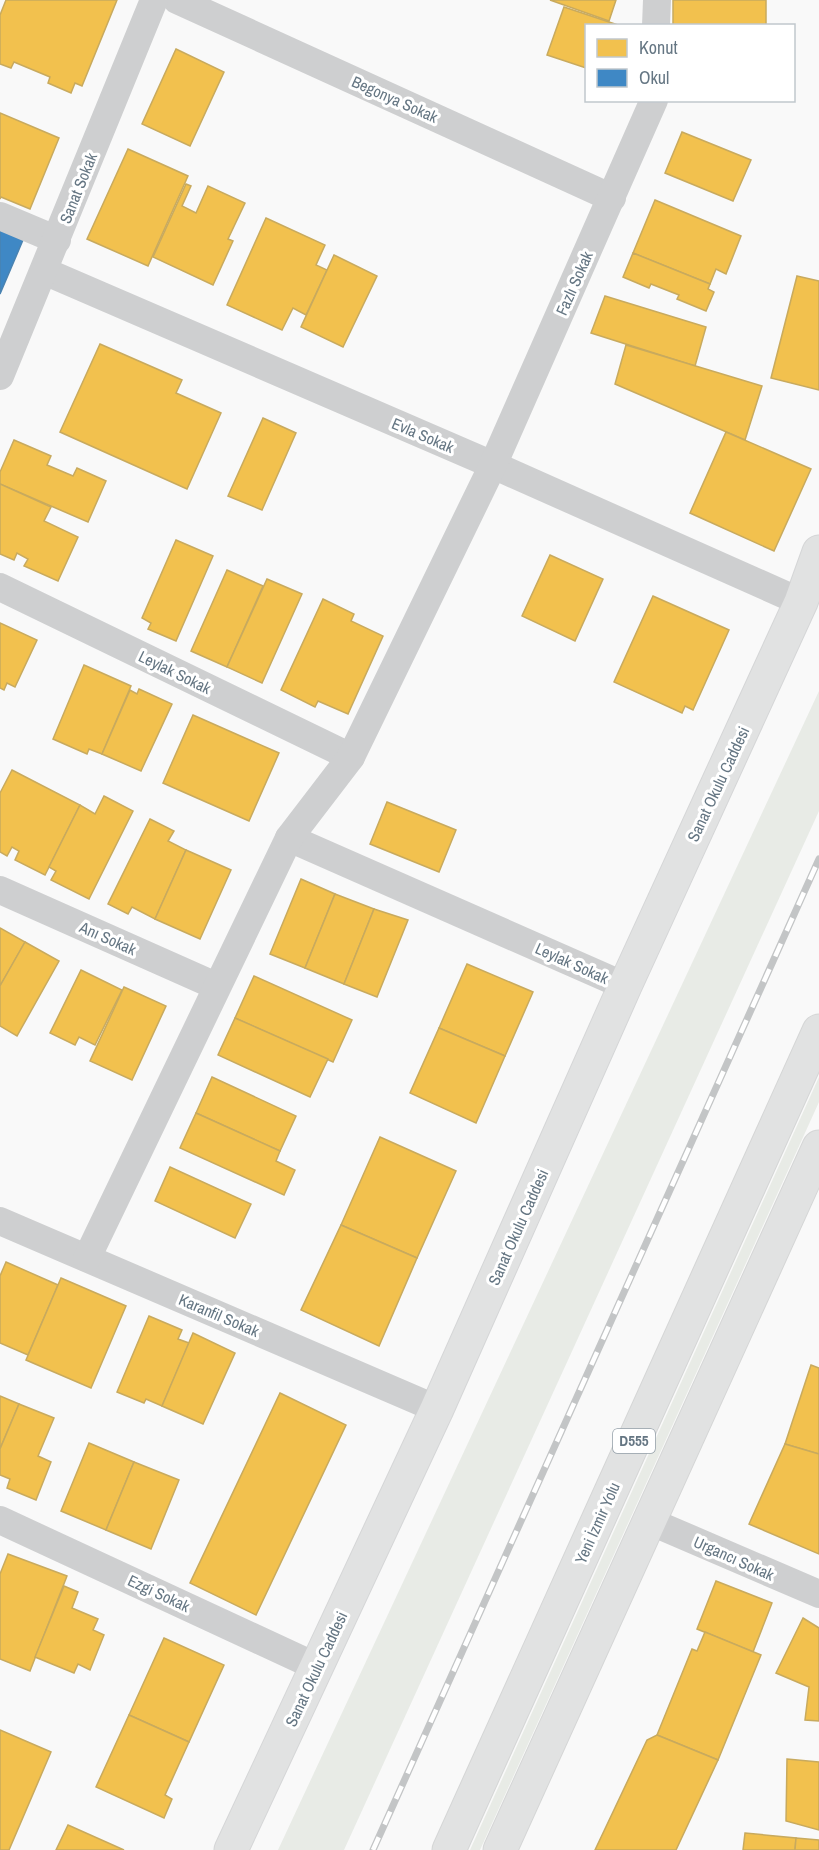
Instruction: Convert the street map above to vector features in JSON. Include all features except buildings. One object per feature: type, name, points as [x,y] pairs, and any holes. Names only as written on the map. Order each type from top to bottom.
[{"type":"main road","name":"Sanat Okulu Caddesi","points":[[231,1850],[437,1409],[625,986],[810,593],[819,552]]},
{"type":"main road","name":"Yeni İzmir Yolu","points":[[449,1850],[819,1031]]},
{"type":"main road","name":"D555","points":[[500,1850],[819,1147]]},
{"type":"street","name":"Sanat Sokak","points":[[0,376],[154,0]]},
{"type":"street","name":"Begonya Sokak","points":[[177,0],[612,198]]},
{"type":"street","points":[[656,24],[657,0]]},
{"type":"street","name":"Fazlı Sokak","points":[[87,1258],[289,838],[351,757],[493,465],[653,102]]},
{"type":"street","points":[[0,216],[57,240]]},
{"type":"street","name":"Evla Sokak","points":[[44,271],[493,465],[810,593]]},
{"type":"street","name":"Leylak Sokak","points":[[0,587],[351,757]]},
{"type":"street","name":"Leylak Sokak","points":[[289,838],[625,986]]},
{"type":"street","name":"Anı Sokak","points":[[0,890],[216,986]]},
{"type":"street","name":"Karanfil Sokak","points":[[0,1221],[437,1409]]},
{"type":"street","name":"Ezgi Sokak","points":[[0,1520],[317,1667]]},
{"type":"street","name":"Urgancı Sokak","points":[[649,1521],[819,1594]]},
{"type":"shaded area","points":[[819,691],[819,811],[344,1850],[278,1850]]},
{"type":"shaded area","points":[[819,1077],[819,1102],[480,1850],[470,1850]]},
{"type":"railway","points":[[373,1850],[819,859]]}]
